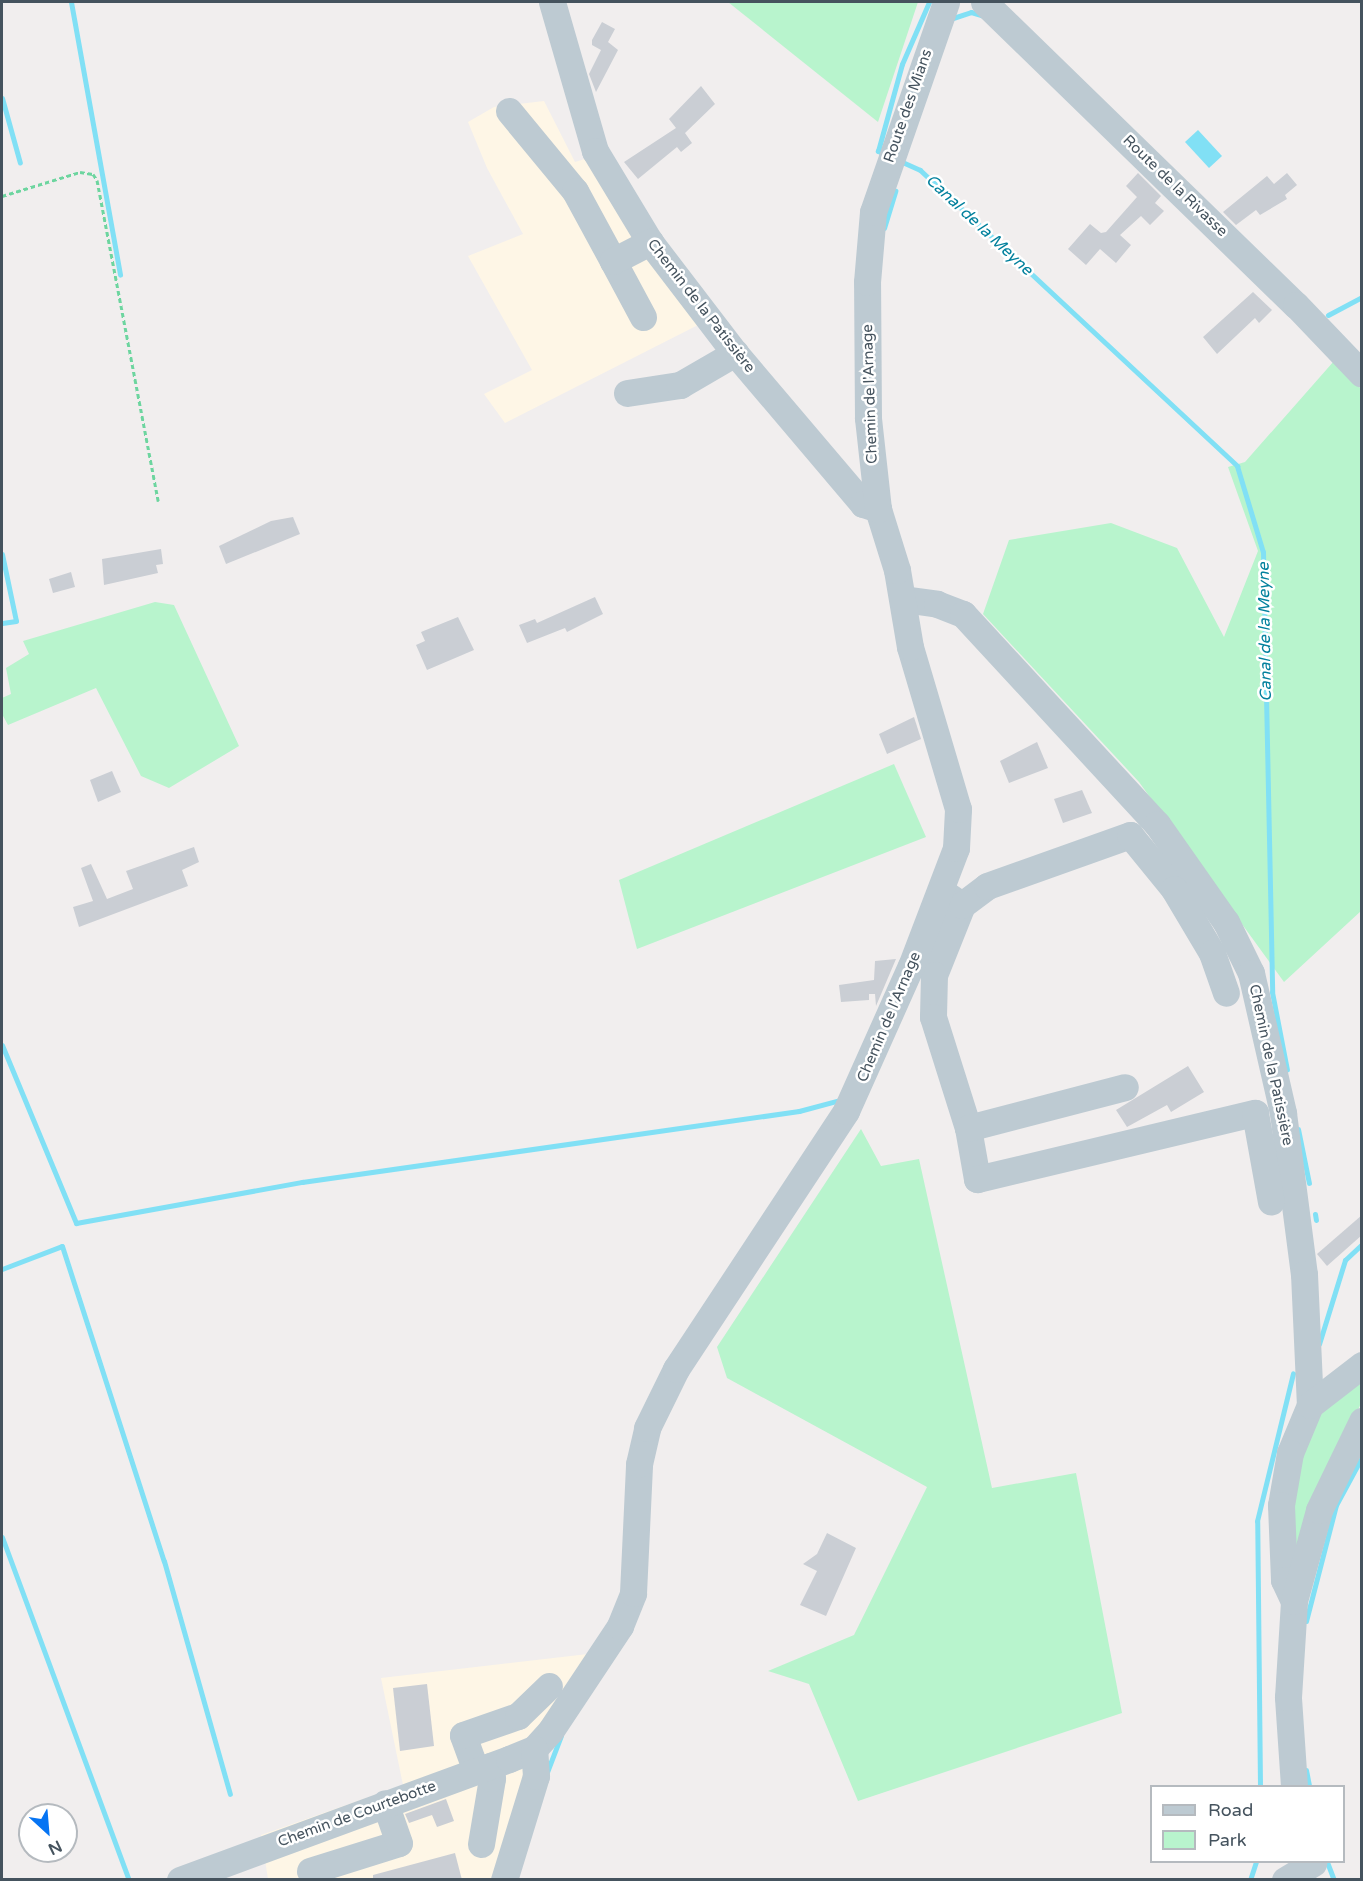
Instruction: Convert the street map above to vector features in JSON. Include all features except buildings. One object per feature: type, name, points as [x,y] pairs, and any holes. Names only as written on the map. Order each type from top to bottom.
[{"type":"street","name":"Chemin de la Patissière","points":[[552,2],[595,151],[650,242],[735,353],[863,504],[878,509]]},
{"type":"street","name":"Route des Mians","points":[[873,212],[946,2]]},
{"type":"street","name":"Route de la Rivasse","points":[[984,2],[1288,297],[1362,374]]},
{"type":"street","points":[[509,111],[575,191],[643,317]]},
{"type":"street","name":"Chemin de l'Arnage","points":[[534,1749],[551,1730],[620,1626],[633,1593],[639,1464],[647,1428],[676,1369],[846,1111],[951,898],[959,836],[958,809],[910,647],[903,599],[878,509],[868,418],[867,282],[873,212]]},
{"type":"street","points":[[613,261],[650,242]]},
{"type":"street","points":[[627,393],[680,385],[735,353]]},
{"type":"street","name":"Chemin de la Patissière","points":[[903,599],[937,604],[963,614],[1157,824],[1226,922],[1251,972],[1262,1006],[1283,1113],[1304,1274],[1310,1405],[1290,1453],[1281,1505],[1284,1580],[1294,1601]]},
{"type":"street","points":[[1226,993],[1212,953],[1174,889],[1130,835],[951,898],[934,975],[933,1017],[968,1128],[977,1179],[1255,1113],[1271,1202]]},
{"type":"street","points":[[968,1128],[1125,1087]]},
{"type":"street","points":[[1310,1405],[1362,1365]]},
{"type":"street","points":[[1294,1785],[1288,1697],[1294,1601],[1319,1510],[1362,1421]]},
{"type":"street","points":[[481,1844],[492,1778],[462,1735],[518,1716],[549,1686]]},
{"type":"street","points":[[504,1880],[536,1776],[534,1749]]},
{"type":"street","name":"Chemin de Courtebotte","points":[[180,1880],[534,1749]]},
{"type":"street","points":[[310,1871],[399,1843],[385,1803]]},
{"type":"street","points":[[1285,1880],[1315,1868]]},
{"type":"path","points":[[2,196],[80,172],[93,174],[97,180],[158,501]]},
{"type":"shaded area","points":[[544,101],[575,162],[591,157],[700,324],[505,423],[484,394],[532,370],[468,256],[523,234],[487,168],[468,122],[494,107]]},
{"type":"shaded area","points":[[588,1654],[530,1773],[498,1879],[268,1879],[261,1835],[403,1785],[381,1678]]},
{"type":"green space","points":[[728,2],[918,2],[878,122]]},
{"type":"green space","points":[[1334,361],[1361,389],[1361,911],[1284,982],[1139,782],[983,614],[1009,540],[1111,523],[1177,548],[1224,637],[1258,551],[1228,467],[1245,462]]},
{"type":"green space","points":[[155,602],[174,605],[239,746],[169,788],[141,776],[96,688],[8,725],[2,714],[2,698],[11,694],[6,668],[29,654],[23,641]]},
{"type":"green space","points":[[894,764],[926,837],[637,949],[619,880]]},
{"type":"green space","points":[[861,1129],[881,1166],[919,1159],[992,1488],[1076,1473],[1122,1713],[858,1801],[809,1684],[768,1671],[854,1635],[927,1487],[727,1378],[717,1347]]},
{"type":"green space","points":[[1361,1374],[1361,1403],[1292,1566],[1289,1545],[1297,1463],[1319,1410]]},
{"type":"water","points":[[1198,130],[1222,156],[1209,168],[1185,142]]},
{"type":"waterway","points":[[71,2],[120,275]]},
{"type":"waterway","name":"Canal de la Meyne","points":[[884,154],[878,151],[902,64],[929,2]]},
{"type":"waterway","points":[[950,19],[971,12],[984,16]]},
{"type":"waterway","points":[[2,98],[20,163]]},
{"type":"waterway","name":"Canal de la Meyne","points":[[900,161],[920,170],[1237,466],[1263,552],[1272,992],[1287,1070]]},
{"type":"waterway","points":[[884,228],[895,191]]},
{"type":"waterway","points":[[1328,315],[1362,297]]},
{"type":"waterway","points":[[2,554],[16,621],[2,623]]},
{"type":"waterway","points":[[2,1045],[76,1223],[302,1182],[799,1111],[840,1100]]},
{"type":"waterway","name":"Canal de la Meyne","points":[[1298,1129],[1309,1183]]},
{"type":"waterway","name":"Canal de la Meyne","points":[[1315,1214],[1316,1220]]},
{"type":"waterway","points":[[1319,1344],[1345,1260],[1362,1244]]},
{"type":"waterway","points":[[2,1269],[62,1246],[164,1561],[230,1794]]},
{"type":"waterway","points":[[1260,1785],[1257,1521],[1293,1373]]},
{"type":"waterway","points":[[1306,1621],[1336,1505],[1362,1457]]},
{"type":"waterway","points":[[2,1537],[129,1880]]},
{"type":"waterway","points":[[547,1772],[561,1736]]},
{"type":"waterway","points":[[1306,1770],[1309,1785]]},
{"type":"waterway","points":[[1250,1880],[1256,1863]]},
{"type":"waterway","points":[[1327,1863],[1334,1880]]}]
